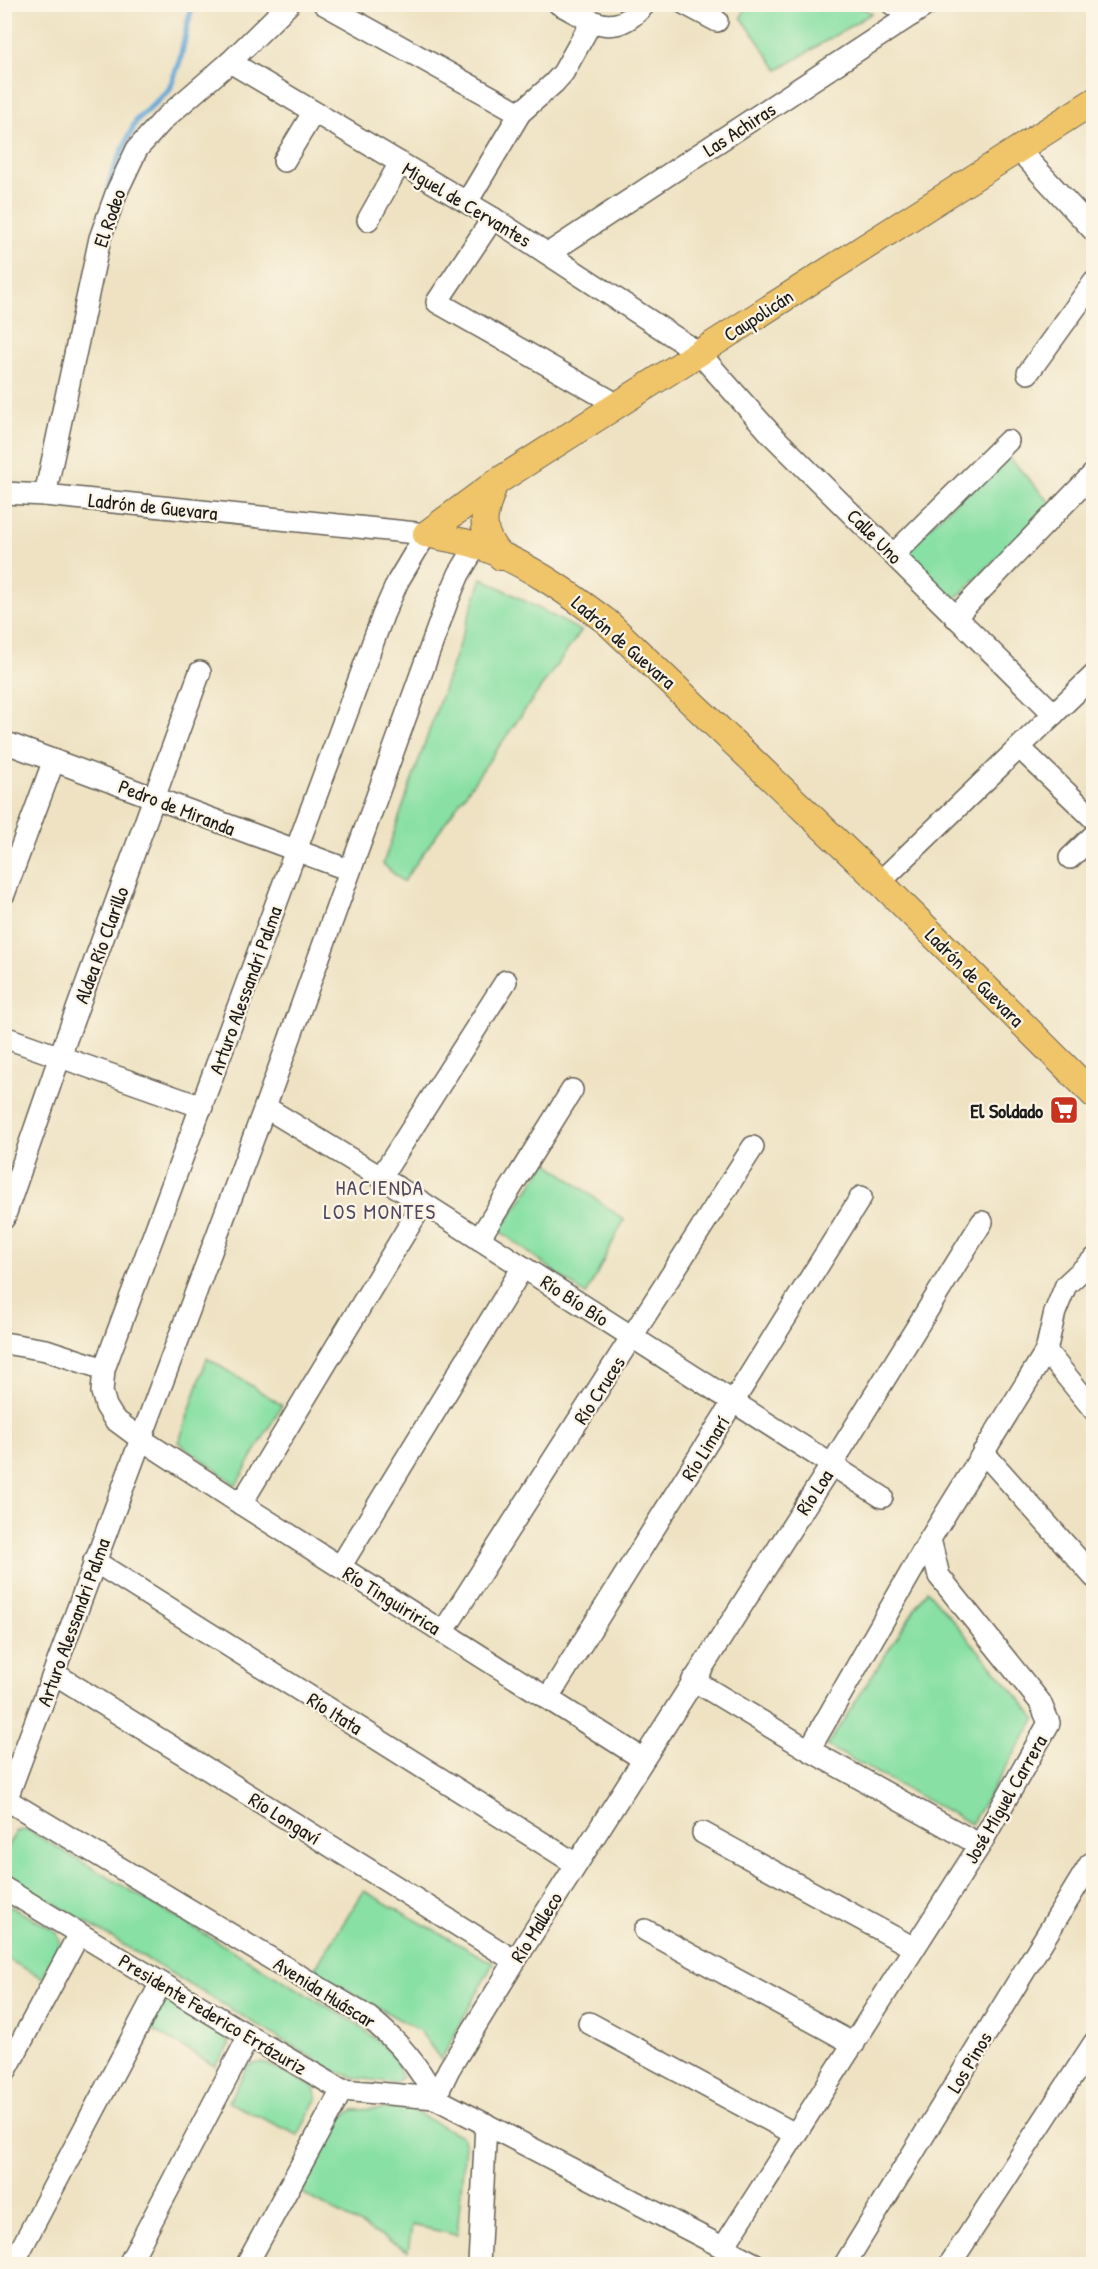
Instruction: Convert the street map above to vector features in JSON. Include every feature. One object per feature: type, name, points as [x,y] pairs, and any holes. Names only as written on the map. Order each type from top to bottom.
[{"type":"main road","name":"Caupolicán","points":[[426,534],[495,483],[1094,101]]},
{"type":"main road","points":[[495,483],[485,510],[484,525],[488,542],[501,556]]},
{"type":"main road","name":"Ladrón de Guevara","points":[[426,534],[476,546],[501,556],[559,586],[607,622],[880,882],[1094,1095]]},
{"type":"street","name":"El Rodeo","points":[[45,495],[100,238],[117,191],[137,149],[165,118],[230,62],[289,4]]},
{"type":"street","points":[[324,4],[520,112]]},
{"type":"street","points":[[560,4],[600,25],[618,25],[634,16],[645,4]]},
{"type":"street","points":[[686,4],[717,21]]},
{"type":"street","points":[[892,4],[920,10]]},
{"type":"street","name":"Las Achiras","points":[[549,253],[920,10]]},
{"type":"street","points":[[467,202],[520,112],[559,78],[592,21]]},
{"type":"street","name":"Miguel de Cervantes","points":[[230,62],[493,218],[699,353]]},
{"type":"street","points":[[284,161],[313,113]]},
{"type":"street","points":[[1017,148],[1094,231]]},
{"type":"street","points":[[368,220],[400,163]]},
{"type":"street","points":[[493,218],[437,302],[618,405]]},
{"type":"street","points":[[1028,373],[1094,282]]},
{"type":"street","name":"Calle Uno","points":[[699,353],[771,434],[1054,714]]},
{"type":"street","points":[[894,554],[1008,441]]},
{"type":"street","points":[[956,617],[1094,474]]},
{"type":"street","name":"Ladrón de Guevara","points":[[4,493],[45,495],[426,534]]},
{"type":"street","name":"Arturo Alessandri Palma","points":[[141,1439],[114,1419],[106,1406],[102,1392],[104,1369],[383,615],[398,581],[426,534]]},
{"type":"street","name":"Arturo Alessandri Palma","points":[[6,1803],[55,1674],[94,1561],[265,1107],[447,602],[459,574],[476,546]]},
{"type":"street","name":"Aldea Río Clarillo","points":[[4,1218],[60,1056],[200,672]]},
{"type":"street","points":[[880,882],[1094,675]]},
{"type":"street","name":"Pedro de Miranda","points":[[4,742],[350,870]]},
{"type":"street","points":[[1020,748],[1094,819]]},
{"type":"street","points":[[4,894],[54,760]]},
{"type":"street","points":[[1070,858],[1094,835]]},
{"type":"street","points":[[381,1177],[506,981]]},
{"type":"street","points":[[4,1036],[202,1107]]},
{"type":"street","points":[[479,1239],[572,1090]]},
{"type":"street","name":"Río Bío Bío","points":[[265,1107],[423,1203],[882,1497]]},
{"type":"street","name":"Río Cruces","points":[[443,1632],[753,1147]]},
{"type":"street","name":"Río Limarí","points":[[548,1698],[861,1197]]},
{"type":"street","points":[[241,1504],[423,1203]]},
{"type":"street","name":"Río Loa","points":[[643,1759],[832,1464],[982,1222]]},
{"type":"street","points":[[809,1750],[930,1539],[1046,1352],[1055,1312],[1065,1286],[1094,1259]]},
{"type":"street","points":[[340,1567],[523,1268]]},
{"type":"street","points":[[4,1344],[46,1350],[104,1369]]},
{"type":"street","points":[[1046,1352],[1094,1410]]},
{"type":"street","name":"Río Tinguiririca","points":[[141,1439],[643,1759]]},
{"type":"street","points":[[983,1452],[1094,1577]]},
{"type":"street","name":"José Miguel Carrera","points":[[723,2248],[980,1845],[1049,1723],[1040,1702],[939,1576],[930,1539]]},
{"type":"street","name":"Río Itata","points":[[94,1561],[576,1864]]},
{"type":"street","name":"Río Longaví","points":[[55,1674],[515,1960]]},
{"type":"street","points":[[693,1680],[809,1750],[980,1845]]},
{"type":"street","name":"Río Malleco","points":[[435,2098],[449,2069],[515,1960],[643,1759]]},
{"type":"street","name":"Avenida Huáscar","points":[[6,1803],[368,2017],[402,2047],[423,2073],[435,2098]]},
{"type":"street","points":[[703,1833],[914,1948]]},
{"type":"street","name":"Los Pinos","points":[[845,2265],[1090,1864],[1094,1862]]},
{"type":"street","name":"Presidente Federico Errázuriz","points":[[4,1888],[342,2090],[435,2098]]},
{"type":"street","points":[[645,1930],[854,2044]]},
{"type":"street","points":[[4,2074],[79,1934]]},
{"type":"street","points":[[13,2265],[161,1983]]},
{"type":"street","points":[[589,2023],[795,2134]]},
{"type":"street","points":[[129,2265],[249,2036]]},
{"type":"street","points":[[950,2265],[1094,2043]]},
{"type":"street","points":[[247,2265],[342,2090]]},
{"type":"street","points":[[435,2098],[755,2265]]},
{"type":"street","points":[[479,2265],[486,2124]]},
{"type":"green space","points":[[747,5],[856,5],[872,13],[778,70],[741,17]]},
{"type":"green space","points":[[1005,453],[1052,505],[950,604],[902,554]]},
{"type":"green space","points":[[482,578],[581,631],[403,882],[383,864]]},
{"type":"green space","points":[[547,1162],[624,1220],[586,1295],[500,1231]]},
{"type":"green space","points":[[207,1358],[282,1405],[236,1485],[179,1442]]},
{"type":"green space","points":[[927,1590],[1036,1718],[971,1824],[827,1746]]},
{"type":"green space","points":[[28,1830],[352,2021],[389,2052],[395,2059],[402,2077],[395,2083],[357,2078],[334,2071],[5,1874],[4,1851],[17,1831]]},
{"type":"green space","points":[[364,1891],[493,1963],[441,2060],[420,2031],[313,1971]]},
{"type":"green space","points":[[4,1903],[56,1931],[60,1941],[43,1978],[5,1958]]},
{"type":"green space","points":[[166,2000],[227,2036],[229,2045],[215,2066],[151,2029]]},
{"type":"green space","points":[[263,2062],[315,2088],[317,2099],[298,2135],[228,2102],[249,2065]]},
{"type":"green space","points":[[407,2108],[461,2136],[465,2144],[457,2235],[412,2225],[408,2251],[302,2193],[340,2119],[353,2110]]},
{"type":"waterway","points":[[109,188],[112,174],[136,121],[169,90],[180,60],[192,4]]},
{"type":"place","name":"El Soldado","points":[[1064,1110]]},
{"type":"district","name":"HACIENDA LOS MONTES","points":[[380,1199]]}]
